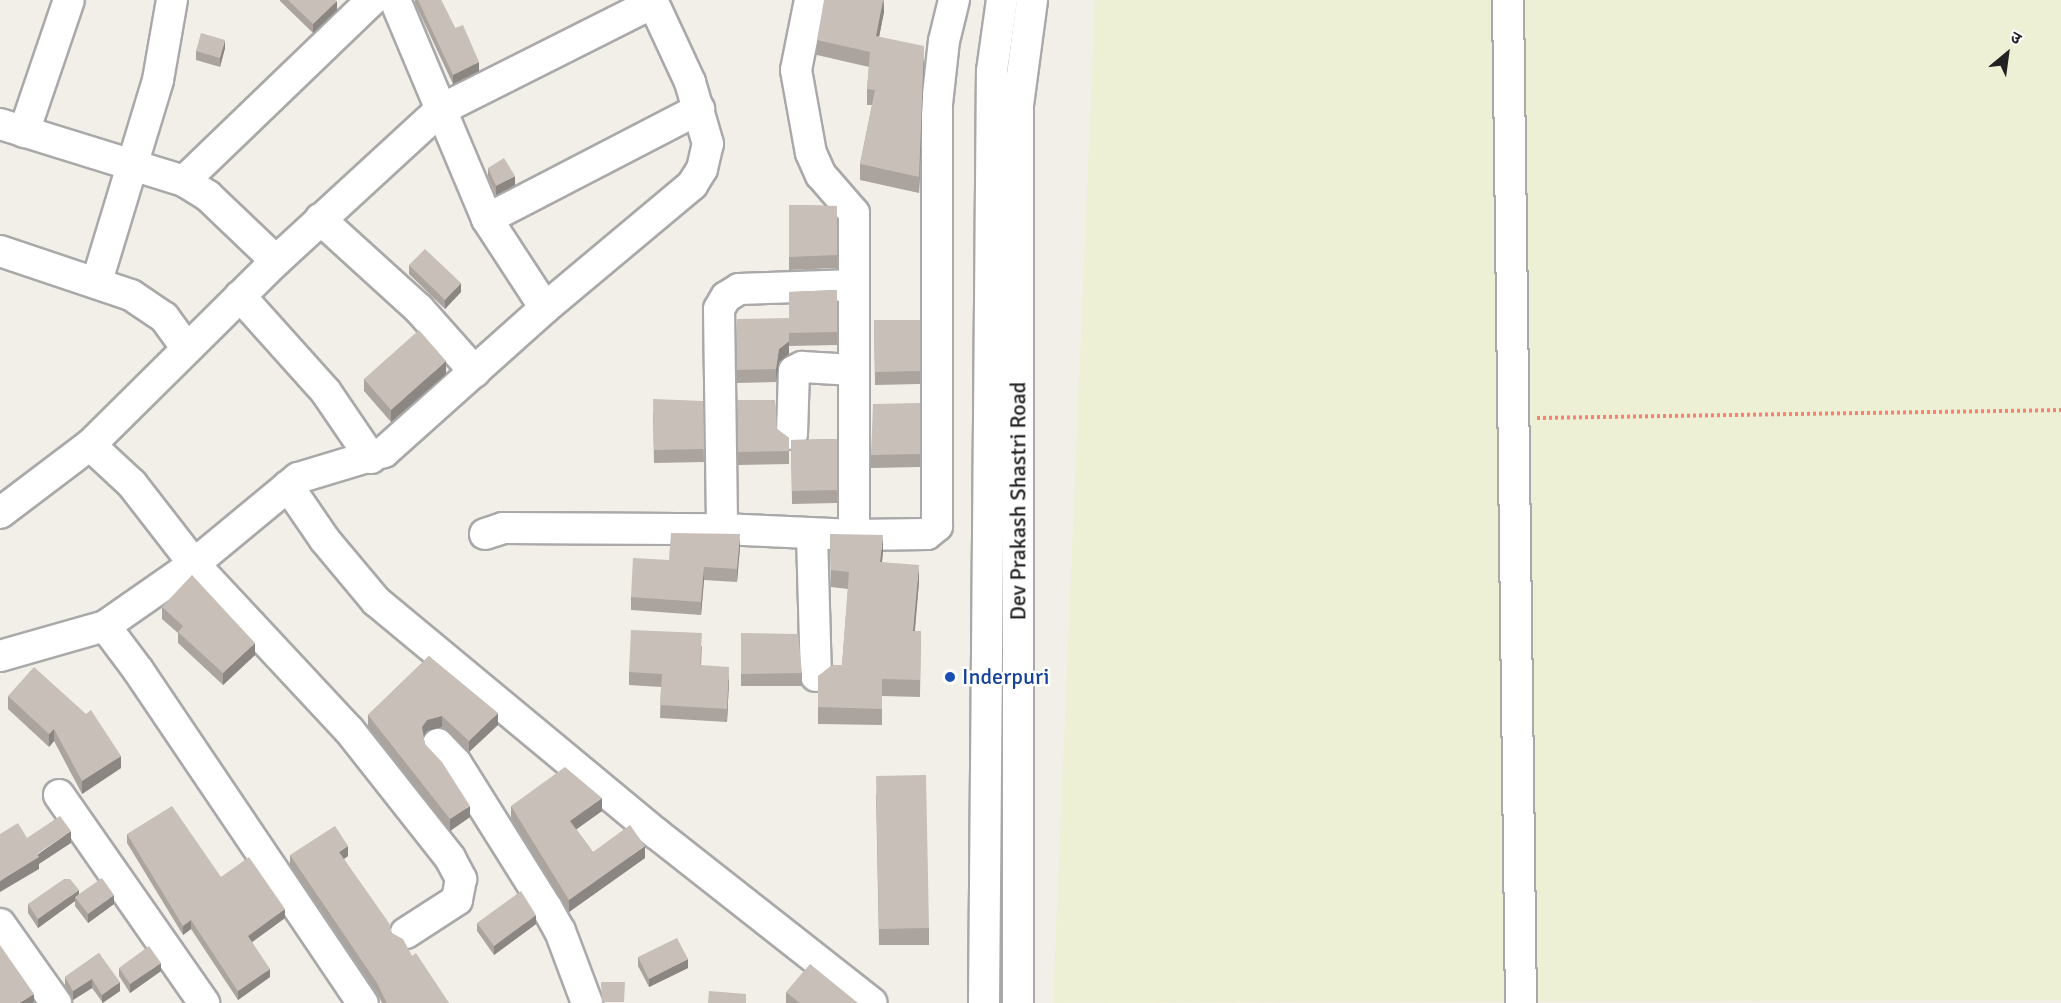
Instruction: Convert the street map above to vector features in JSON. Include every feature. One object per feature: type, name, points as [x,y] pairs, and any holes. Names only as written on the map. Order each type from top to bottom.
[{"type":"street","points":[[69,0],[12,128],[184,182],[208,196],[276,261]]},
{"type":"street","points":[[97,281],[158,80],[172,0]]},
{"type":"street","points":[[810,0],[796,78],[816,166],[854,213],[854,536]]},
{"type":"street","points":[[485,534],[503,528],[722,529],[854,536],[927,534],[937,526],[937,104],[944,41],[954,0]]},
{"type":"street","name":"Dev Prakash Shastri Road","points":[[984,1003],[992,71],[1002,0]]},
{"type":"street","name":"Dev Prakash Shastri Road","points":[[1018,1003],[1018,105],[1032,0]]},
{"type":"street","points":[[1508,0],[1521,1003]]},
{"type":"street","points":[[184,182],[393,1],[487,219],[545,308]]},
{"type":"street","points":[[0,513],[90,445],[276,261],[440,110],[653,2],[699,109],[708,144],[706,158],[692,185],[545,308],[426,417],[371,458],[312,473],[288,486],[194,564],[105,626],[0,656]]},
{"type":"street","points":[[487,219],[699,109]]},
{"type":"street","points":[[320,219],[419,309],[475,372]]},
{"type":"street","points":[[0,251],[97,281],[148,304],[187,349]]},
{"type":"street","points":[[722,529],[719,309],[739,289],[854,285]]},
{"type":"street","points":[[240,296],[326,392],[371,458]]},
{"type":"street","points":[[792,434],[794,371],[802,367],[854,370]]},
{"type":"street","points":[[90,445],[132,484],[194,564],[349,730],[450,858],[461,879],[458,900],[406,933]]},
{"type":"street","points":[[288,486],[325,540],[376,601],[657,834],[872,1003]]},
{"type":"street","points":[[812,535],[816,676]]},
{"type":"street","points":[[105,626],[363,1003]]},
{"type":"street","points":[[438,744],[456,763],[547,908],[560,931],[587,1003]]},
{"type":"street","points":[[59,795],[204,1003]]},
{"type":"street","points":[[0,924],[56,1003]]},
{"type":"path","points":[[1514,418],[2061,410]]},
{"type":"green space","points":[[1095,0],[2061,0],[2061,1000],[1053,1003]]},
{"type":"building","points":[[288,0],[335,0],[337,1],[313,24]]},
{"type":"building","points":[[418,0],[441,0],[455,28],[463,25],[479,62],[453,75]]},
{"type":"building","points":[[824,0],[883,0],[876,36],[924,46],[919,177],[860,164],[875,90],[867,89],[870,52],[817,40]]},
{"type":"building","points":[[201,33],[225,40],[220,58],[196,51]]},
{"type":"building","points":[[504,158],[515,176],[496,186],[488,168]]},
{"type":"building","points":[[789,205],[837,206],[837,255],[789,257]]},
{"type":"building","points":[[425,249],[461,283],[445,300],[409,265]]},
{"type":"building","points":[[837,290],[837,332],[789,333],[789,292]]},
{"type":"building","points":[[789,318],[789,341],[779,349],[776,369],[737,370],[737,319]]},
{"type":"building","points":[[874,320],[920,320],[920,371],[875,372]]},
{"type":"building","points":[[419,330],[446,361],[391,410],[364,379]]},
{"type":"building","points":[[653,399],[703,401],[704,449],[654,450]]},
{"type":"building","points":[[738,400],[775,400],[777,429],[789,438],[789,451],[738,452]]},
{"type":"building","points":[[920,403],[920,454],[871,455],[873,404]]},
{"type":"building","points":[[837,439],[837,490],[792,491],[791,440]]},
{"type":"building","points":[[671,533],[740,534],[737,569],[704,567],[701,602],[631,597],[633,558],[669,560]]},
{"type":"building","points":[[830,534],[883,535],[880,562],[919,565],[913,631],[921,631],[920,680],[882,679],[882,709],[818,707],[818,676],[832,665],[842,665],[849,572],[831,570]]},
{"type":"building","points":[[192,575],[255,643],[223,673],[178,632],[183,626],[162,607]]},
{"type":"building","points":[[631,630],[702,633],[700,665],[729,667],[727,709],[660,705],[662,674],[629,672]]},
{"type":"building","points":[[741,633],[798,634],[802,673],[741,674]]},
{"type":"building","points":[[429,656],[498,713],[469,741],[442,716],[427,720],[422,727],[425,744],[442,762],[470,806],[450,819],[368,715]]},
{"type":"building","points":[[34,667],[86,714],[91,710],[121,756],[82,781],[54,729],[49,734],[8,696]]},
{"type":"building","points":[[565,767],[602,798],[570,821],[593,852],[630,825],[645,846],[569,900],[511,806]]},
{"type":"building","points":[[926,775],[929,928],[879,929],[876,776]]},
{"type":"building","points":[[172,806],[221,877],[249,857],[285,909],[248,936],[270,969],[238,991],[191,920],[183,926],[127,834]]},
{"type":"building","points":[[60,816],[71,831],[37,854],[39,857],[0,881],[0,834],[18,823],[27,838]]},
{"type":"building","points":[[335,826],[348,846],[339,852],[389,923],[392,933],[403,939],[412,956],[416,953],[449,1003],[387,1003],[377,983],[290,855]]},
{"type":"building","points":[[102,878],[114,895],[88,914],[75,897]]},
{"type":"building","points":[[64,879],[70,879],[79,890],[38,919],[28,904]]},
{"type":"building","points":[[521,891],[536,915],[494,946],[477,923]]},
{"type":"building","points":[[677,938],[688,959],[649,979],[638,957]]},
{"type":"building","points":[[0,945],[34,994],[19,1003],[0,1003]]},
{"type":"building","points":[[149,946],[161,963],[130,984],[119,968]]},
{"type":"building","points":[[99,953],[120,982],[102,995],[92,979],[73,991],[65,977]]},
{"type":"building","points":[[810,964],[858,1003],[800,1003],[786,992]]},
{"type":"building","points":[[601,982],[625,982],[624,1002],[602,1002]]},
{"type":"building","points":[[709,991],[746,994],[746,1003],[708,1003]]},
{"type":"place","name":"Inderpuri","points":[[950,677]]}]
